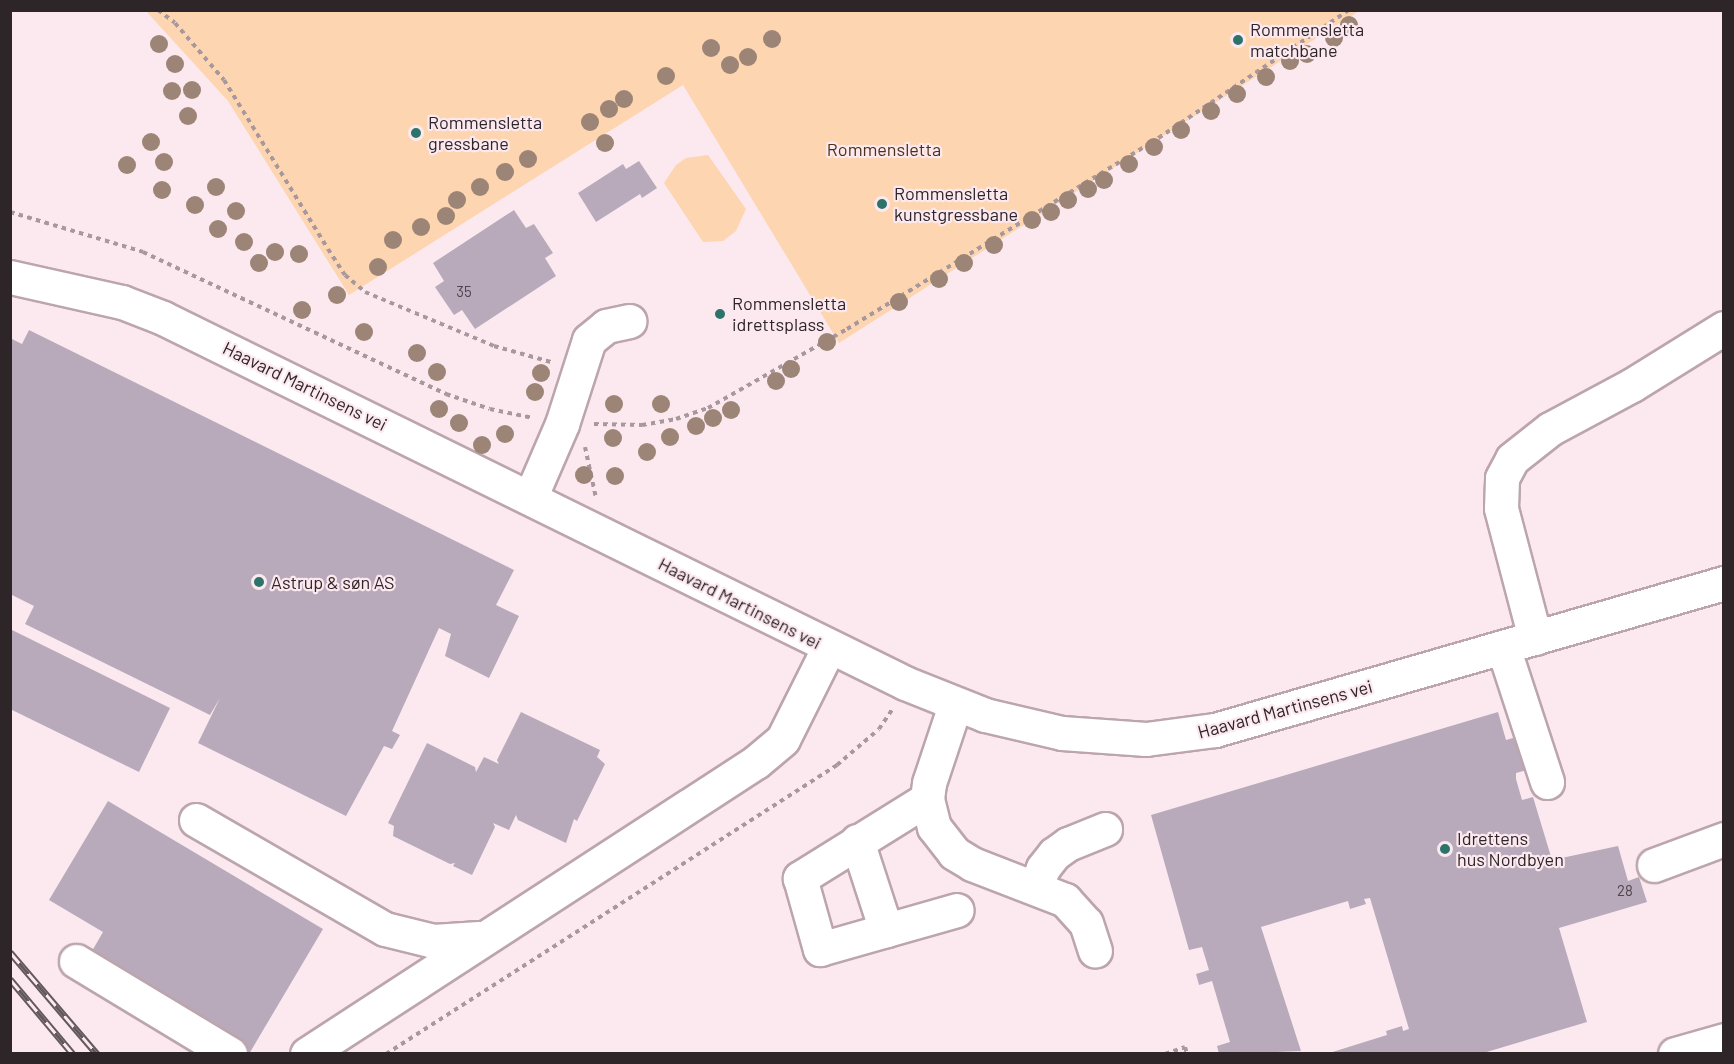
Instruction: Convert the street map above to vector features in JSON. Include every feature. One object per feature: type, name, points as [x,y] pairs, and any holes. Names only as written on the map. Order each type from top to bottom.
[{"type":"street","name":"Haavard Martinsens vei","points":[[10,277],[110,299],[163,318],[905,683],[955,705],[1062,733],[1107,738],[1176,737],[1215,730],[1724,583]]},
{"type":"street","points":[[530,498],[569,424],[578,370],[589,340],[606,326],[629,321]]},
{"type":"street","points":[[1535,638],[1501,508],[1502,478],[1512,459],[1550,429],[1632,385],[1724,328]]},
{"type":"street","points":[[307,1053],[481,938],[756,762],[783,739],[829,647]]},
{"type":"street","points":[[1503,647],[1547,782]]},
{"type":"street","points":[[955,705],[936,757],[927,799],[934,827],[954,853],[999,877],[1036,887],[1057,896],[1078,912],[1095,951]]},
{"type":"street","points":[[927,799],[800,878],[820,949],[957,910]]},
{"type":"street","points":[[196,820],[385,929],[433,941],[481,938]]},
{"type":"street","points":[[1036,887],[1053,854],[1105,829]]},
{"type":"street","points":[[1654,865],[1724,839]]},
{"type":"street","points":[[857,841],[885,930]]},
{"type":"street","points":[[76,961],[230,1053]]},
{"type":"street","points":[[1675,1053],[1724,1040]]},
{"type":"path","points":[[158,10],[175,24],[224,80],[345,275],[365,292],[494,346],[578,370]]},
{"type":"path","points":[[10,212],[73,228],[163,261],[446,394],[490,409],[569,424],[642,425],[708,408],[847,328],[1151,143],[1349,10]]},
{"type":"path","points":[[569,424],[596,487],[593,513],[588,526]]},
{"type":"path","points":[[387,1053],[837,765],[879,729],[905,683]]},
{"type":"path","points":[[1165,1053],[1185,1047],[1187,1053]]},
{"type":"green space","name":"Rommensletta","points":[[146,11],[1359,11],[839,343],[683,85],[349,295],[228,101]]},
{"type":"green space","points":[[708,155],[746,209],[736,231],[723,241],[703,242],[664,183],[676,165],[686,158]]},
{"type":"building","points":[[639,161],[657,188],[642,198],[640,194],[596,222],[578,193],[623,164],[626,169]]},
{"type":"building","points":[[514,210],[526,228],[534,224],[553,253],[545,258],[556,276],[475,329],[462,310],[454,315],[435,287],[444,281],[433,263]]},
{"type":"building","name":"Astrup & søn AS","points":[[29,330],[514,570],[496,605],[519,616],[489,678],[445,656],[451,634],[439,628],[392,731],[400,735],[392,749],[384,746],[346,816],[198,743],[220,698],[210,715],[25,624],[34,606],[10,594],[10,338],[22,344]]},
{"type":"building","points":[[10,629],[170,708],[139,772],[10,709]]},
{"type":"building","points":[[521,712],[600,750],[597,757],[605,764],[577,821],[574,819],[566,843],[518,820],[516,815],[509,830],[493,823],[495,827],[472,875],[453,866],[455,863],[450,864],[393,836],[394,826],[388,823],[427,743],[475,767],[476,772],[484,757],[499,764],[497,760]]},
{"type":"building","points":[[1498,712],[1506,740],[1513,738],[1530,769],[1516,773],[1516,779],[1522,800],[1533,797],[1552,860],[1618,846],[1628,881],[1639,877],[1647,902],[1559,928],[1587,1022],[1480,1054],[1326,1054],[1387,1035],[1386,1031],[1402,1026],[1403,1031],[1409,1029],[1370,898],[1364,899],[1366,904],[1350,909],[1348,901],[1261,927],[1301,1051],[1219,1054],[1217,1046],[1230,1042],[1212,981],[1199,985],[1196,974],[1209,970],[1202,947],[1189,950],[1151,815]]},
{"type":"building","points":[[108,801],[323,929],[249,1054],[88,958],[103,932],[49,900]]},
{"type":"railway","points":[[10,952],[97,1054]]},
{"type":"railway","points":[[10,979],[73,1054]]},
{"type":"place","name":"Rommensletta matchbane","points":[[1238,40]]},
{"type":"place","name":"Rommensletta gressbane","points":[[416,133]]},
{"type":"place","name":"Rommensletta kunstgressbane","points":[[882,204]]},
{"type":"place","name":"Rommensletta idrettsplass","points":[[720,314]]},
{"type":"place","name":"Astrup & søn AS","points":[[259,582]]},
{"type":"place","name":"Idrettens hus Nordbyen","points":[[1445,849]]}]
